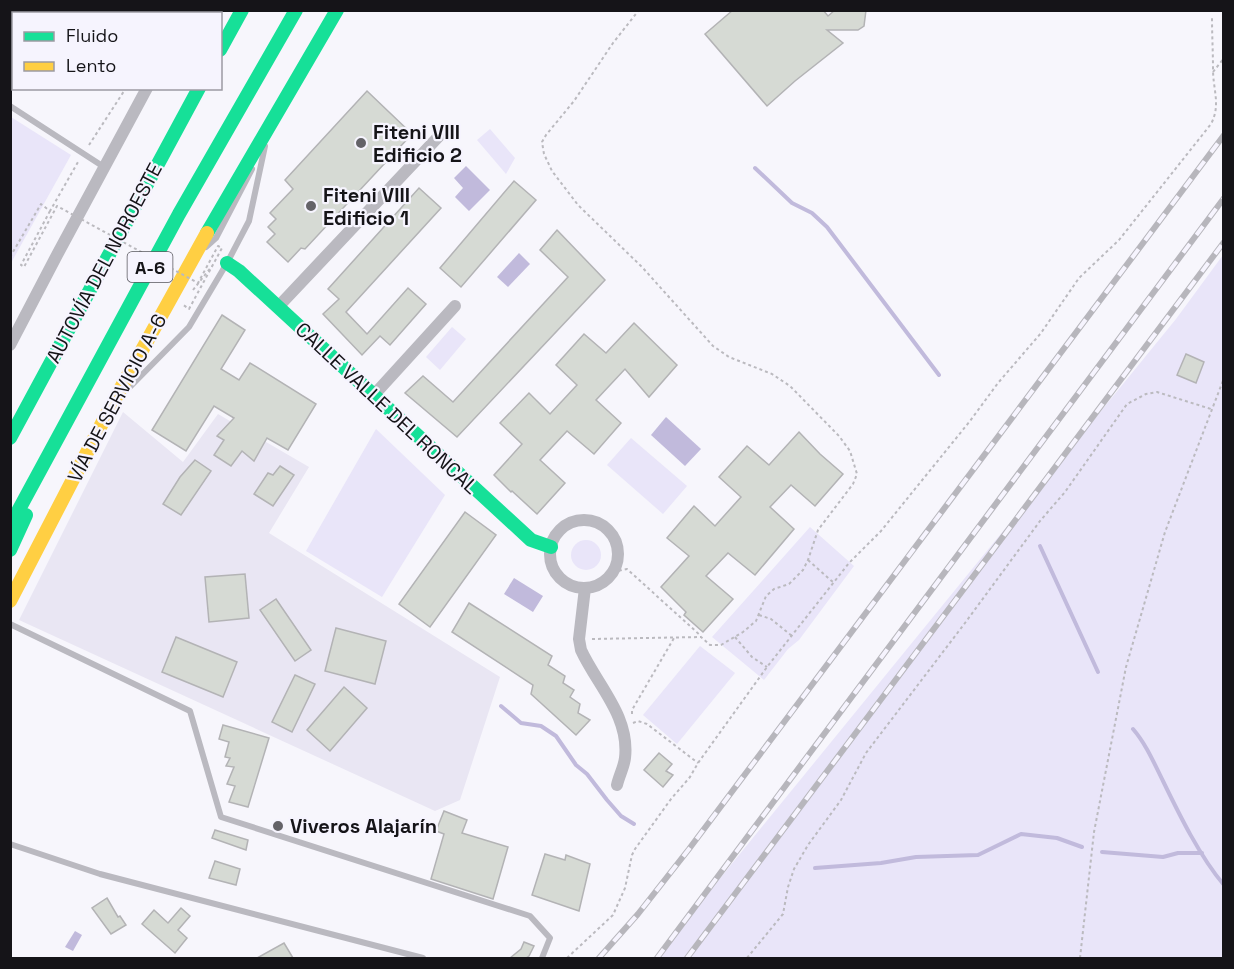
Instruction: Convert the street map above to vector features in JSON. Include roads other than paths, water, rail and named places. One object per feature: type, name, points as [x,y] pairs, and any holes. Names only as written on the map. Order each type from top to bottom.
[{"type":"main road","points":[[222,46],[242,10]]},
{"type":"main road","name":"A-6","points":[[10,526],[179,214],[296,10]]},
{"type":"main road","name":"VÍA DE SERVICIO A-6","points":[[10,601],[111,406],[190,262],[336,10]]},
{"type":"main road","name":"AUTOVÍA DEL NOROESTE","points":[[10,438],[198,90]]},
{"type":"main road","name":"CALLE VALLE DEL RONCAL","points":[[227,263],[240,271],[531,540],[551,548]]},
{"type":"main road","points":[[10,550],[78,401]]},
{"type":"street","points":[[10,345],[146,90]]},
{"type":"street","points":[[278,307],[441,134]]},
{"type":"street","points":[[373,396],[455,306]]},
{"type":"street","points":[[588,520],[608,530],[615,539],[618,550],[617,561],[613,572],[606,580],[596,586],[585,588],[575,586],[558,576],[551,557],[551,548],[554,538],[568,524],[588,520]]},
{"type":"street","points":[[585,588],[579,639],[585,660],[620,718],[623,727],[625,758],[617,785]]},
{"type":"lane","points":[[10,106],[105,167]]},
{"type":"lane","points":[[111,406],[189,327],[227,263],[249,221],[270,122]]},
{"type":"lane","points":[[10,624],[190,711],[221,818],[530,916],[550,938],[542,958]]},
{"type":"lane","points":[[10,844],[100,873],[423,958]]},
{"type":"waterway","points":[[755,168],[792,203],[812,213],[827,227],[939,375]]},
{"type":"waterway","points":[[1040,546],[1098,672]]},
{"type":"waterway","points":[[501,706],[521,723],[541,726],[556,736],[576,765],[587,774],[621,816],[634,824]]},
{"type":"waterway","points":[[1133,729],[1150,754],[1198,848],[1224,885]]},
{"type":"waterway","points":[[815,868],[881,863],[916,857],[978,855],[1021,834],[1057,838],[1082,847]]},
{"type":"waterway","points":[[1102,852],[1163,857],[1178,853],[1202,853]]},
{"type":"railway","points":[[599,958],[638,914],[689,849],[1224,135]]},
{"type":"railway","points":[[657,958],[1224,198]]},
{"type":"railway","points":[[687,958],[1224,242]]},
{"type":"place","name":"Fiteni VIII Edificio 2","points":[[361,143]]},
{"type":"place","name":"Fiteni VIII Edificio 1","points":[[311,206]]},
{"type":"place","name":"Viveros Alajarín","points":[[278,826]]}]
